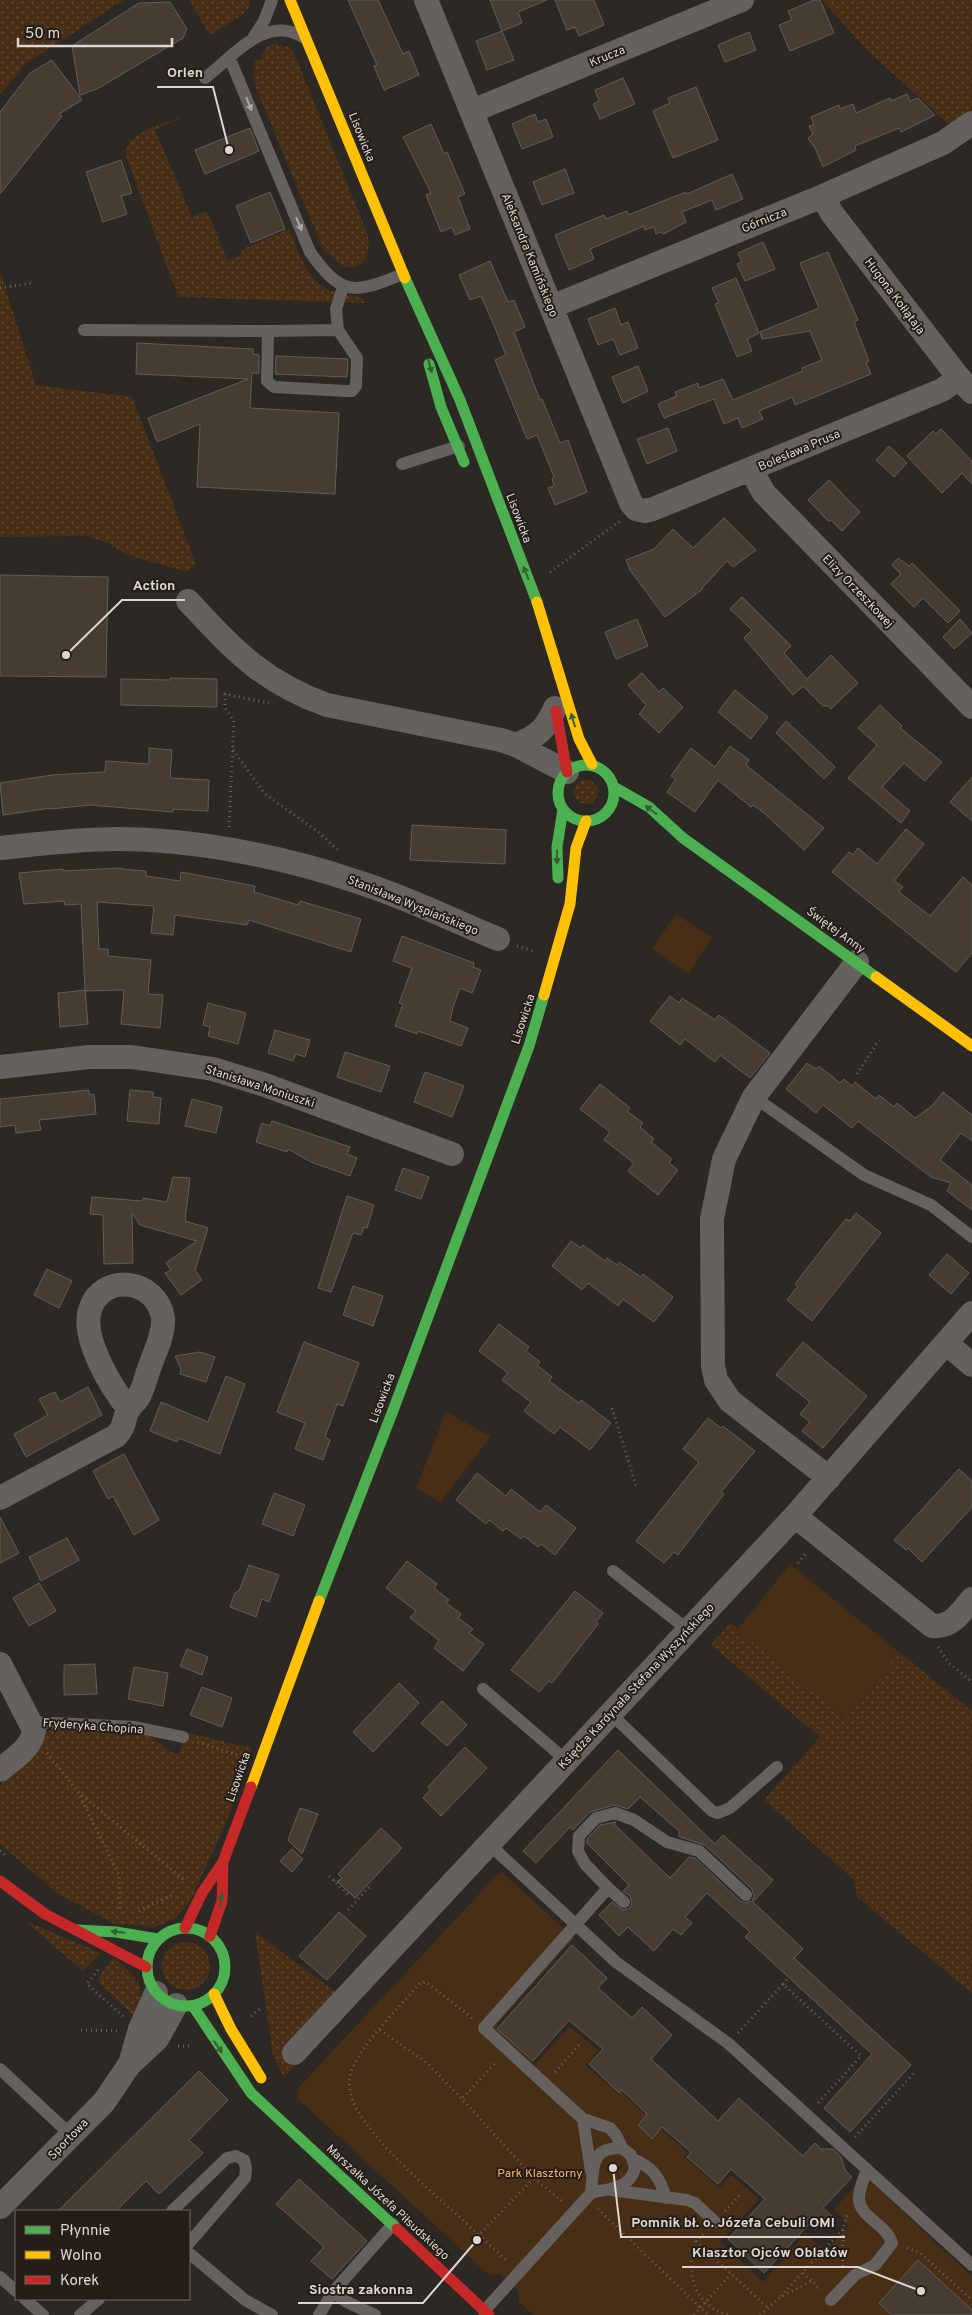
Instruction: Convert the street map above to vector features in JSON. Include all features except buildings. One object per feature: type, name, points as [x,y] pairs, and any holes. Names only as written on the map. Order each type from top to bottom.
[{"type":"main road","name":"Lisowicka","points":[[290,0],[406,280],[467,418],[543,619],[579,739],[592,764]]},
{"type":"main road","name":"Lisowicka","points":[[406,280],[441,407],[468,471]]},
{"type":"main road","points":[[554,703],[562,789],[557,847],[558,885]]},
{"type":"main road","points":[[592,764],[606,772],[614,787],[612,813],[594,820],[586,821],[573,818],[562,789],[578,765],[592,764]]},
{"type":"main road","name":"Świętej Anny","points":[[614,787],[649,807],[683,838],[858,962],[972,1046]]},
{"type":"main road","name":"Lisowicka","points":[[185,1928],[202,1893],[223,1862],[258,1760],[529,1046],[570,904],[576,848],[586,821]]},
{"type":"main road","name":"Świętej Anny","points":[[650,823],[683,838]]},
{"type":"main road","name":"Lisowicka","points":[[558,904],[560,942]]},
{"type":"main road","name":"Lisowicka","points":[[210,1936],[222,1901],[223,1862]]},
{"type":"main road","points":[[0,1881],[45,1914],[77,1930],[110,1950],[146,1967]]},
{"type":"main road","points":[[185,1928],[198,1930],[210,1936],[221,1949],[225,1964],[223,1980],[214,1994],[204,2002],[175,2001],[149,1981],[146,1967],[150,1952],[158,1939],[170,1931],[185,1928]]},
{"type":"main road","points":[[77,1930],[116,1932],[158,1939]]},
{"type":"main road","name":"Marszałka Józefa Piłsudskiego","points":[[214,1994],[231,2029],[290,2129]]},
{"type":"main road","name":"Marszałka Józefa Piłsudskiego","points":[[175,2001],[251,2093],[487,2313]]},
{"type":"street","name":"Aleksandra Kamińskiego","points":[[426,0],[628,494],[636,509]]},
{"type":"street","name":"Krucza","points":[[472,111],[742,0]]},
{"type":"street","name":"Górnicza","points":[[551,307],[823,196],[943,143],[972,123]]},
{"type":"street","name":"Hugona Kołłątaja","points":[[823,196],[831,212],[965,385]]},
{"type":"street","name":"Bolesława Prusa","points":[[636,509],[646,511],[653,509],[942,390],[965,385]]},
{"type":"street","name":"Elizy Orzeszkowej","points":[[751,470],[764,493],[972,707]]},
{"type":"street","points":[[188,601],[247,662],[280,685],[327,705],[516,745],[541,759],[562,789]]},
{"type":"street","points":[[516,745],[532,739],[542,732],[554,703]]},
{"type":"street","name":"Stanisława Wyspiańskiego","points":[[0,848],[77,840],[118,839],[156,841],[253,854],[358,882],[498,939]]},
{"type":"street","points":[[828,1478],[730,1401],[716,1380],[713,1366],[712,1219],[724,1159],[754,1097],[858,962]]},
{"type":"street","name":"Stanisława Moniuszki","points":[[0,1067],[89,1057],[132,1057],[212,1068],[265,1085],[452,1154]]},
{"type":"street","points":[[0,1498],[116,1436],[124,1425],[128,1409],[139,1397],[162,1331],[159,1305],[153,1295],[134,1284],[124,1284],[112,1288],[95,1299],[90,1309],[88,1321],[93,1348],[119,1398],[128,1409]]},
{"type":"street","name":"Księdza Kardynała Stefana Wyszyńskiego","points":[[294,2053],[795,1516],[972,1312]]},
{"type":"street","points":[[946,1344],[972,1365]]},
{"type":"street","points":[[795,1516],[932,1626],[943,1627],[953,1621],[972,1599]]},
{"type":"street","name":"Fryderyka Chopina","points":[[0,1664],[33,1730],[23,1751],[0,1770]]},
{"type":"street","name":"Sportowa","points":[[0,2207],[104,2102],[129,2065],[157,2039],[175,2001]]},
{"type":"lane","points":[[205,78],[252,39],[264,21],[272,0]]},
{"type":"lane","points":[[252,39],[267,32],[281,30],[294,31],[306,38]]},
{"type":"lane","points":[[230,59],[310,252],[328,276],[343,287],[406,280]]},
{"type":"lane","points":[[268,331],[267,381],[274,388],[352,391],[358,380],[357,358],[338,330],[336,309],[343,287]]},
{"type":"lane","points":[[84,330],[338,330]]},
{"type":"lane","points":[[402,464],[457,445],[462,437],[467,418]]},
{"type":"lane","points":[[457,445],[473,451],[484,465]]},
{"type":"lane","points":[[754,1097],[864,1175],[931,1205],[972,1237]]},
{"type":"lane","points":[[613,1571],[688,1630]]},
{"type":"lane","points":[[483,1689],[567,1761]]},
{"type":"lane","points":[[611,1714],[712,1811],[718,1813],[730,1808],[777,1767]]},
{"type":"lane","name":"Fryderyka Chopina","points":[[33,1730],[135,1727],[183,1737]]},
{"type":"lane","points":[[624,1902],[585,1864],[578,1851],[579,1836],[596,1818],[616,1813],[634,1820],[666,1842],[699,1850],[746,1894]]},
{"type":"lane","points":[[489,1844],[633,1976],[704,2024],[729,2044],[972,2266]]},
{"type":"lane","points":[[487,2313],[519,2272],[589,2196],[611,2190],[629,2180],[635,2168],[633,2160],[622,2148],[616,2135],[610,2128],[583,2119],[484,2028],[608,1888]]},
{"type":"lane","points":[[0,2070],[72,2136]]},
{"type":"lane","points":[[583,2119],[591,2173],[589,2196]]},
{"type":"lane","points":[[591,2173],[600,2153],[613,2148],[622,2148]]},
{"type":"lane","points":[[173,2210],[227,2158],[236,2156],[244,2160],[246,2168],[245,2178],[190,2242]]},
{"type":"lane","points":[[633,2160],[646,2164],[654,2172],[666,2198]]},
{"type":"lane","points":[[832,2300],[855,2275],[875,2265],[892,2243],[890,2235],[863,2210],[859,2200],[867,2169]]},
{"type":"lane","points":[[611,2190],[695,2203],[714,2222]]},
{"type":"lane","points":[[319,2315],[334,2292],[393,2224]]},
{"type":"lane","points":[[190,2254],[245,2300],[272,2315]]},
{"type":"lane","points":[[0,2277],[15,2290]]},
{"type":"lane","points":[[334,2292],[347,2302],[375,2315]]},
{"type":"lane","points":[[26,2300],[43,2315]]},
{"type":"lane","points":[[80,2315],[98,2300]]},
{"type":"path","points":[[0,288],[32,283]]},
{"type":"path","points":[[544,576],[636,509]]},
{"type":"path","points":[[225,694],[225,708],[234,721],[228,850]]},
{"type":"path","points":[[232,750],[265,794],[318,832],[344,855]]},
{"type":"path","points":[[856,1074],[879,1040]]},
{"type":"path","points":[[612,1408],[637,1489]]},
{"type":"path","points":[[932,1626],[940,1653],[972,1682]]},
{"type":"path","points":[[33,1730],[78,1792],[118,1876],[120,1913]]},
{"type":"path","points":[[183,1737],[258,1760]]},
{"type":"path","points":[[78,1792],[185,1882]]},
{"type":"path","points":[[329,1876],[349,1895],[350,1892]]},
{"type":"path","points":[[334,1882],[337,1879],[339,1881]]},
{"type":"path","points":[[348,1910],[370,1886]]},
{"type":"path","points":[[729,2044],[789,1977]]},
{"type":"path","points":[[484,2028],[426,1982],[420,1983],[361,2052],[351,2071],[350,2091],[355,2105],[372,2131],[519,2272]]},
{"type":"path","points":[[784,1984],[860,2056],[807,2115]]},
{"type":"path","points":[[80,2030],[125,2031]]},
{"type":"path","points":[[380,2030],[426,2062],[534,2178],[553,2196],[576,2210]]},
{"type":"path","points":[[544,2083],[579,2045]]},
{"type":"path","points":[[462,2099],[507,2049]]},
{"type":"path","points":[[845,2149],[915,2072]]},
{"type":"path","points":[[479,2235],[534,2178]]},
{"type":"path","points":[[589,2196],[708,2315]]},
{"type":"path","points":[[842,2289],[844,2228],[848,2211]]},
{"type":"path","points":[[714,2222],[696,2241],[691,2255],[691,2270],[695,2287],[704,2304],[728,2315]]},
{"type":"path","points":[[760,2315],[780,2298],[844,2228]]},
{"type":"path","points":[[696,2241],[769,2309]]},
{"type":"path","points":[[892,2243],[918,2252],[972,2300]]},
{"type":"path","points":[[803,2273],[832,2300]]},
{"type":"path","points":[[694,2315],[731,2274]]},
{"type":"path","points":[[780,2298],[812,2282]]},
{"type":"green space","points":[[0,0],[124,0],[25,64],[0,95]]},
{"type":"green space","points":[[189,0],[250,0],[250,6],[242,15],[210,35]]},
{"type":"green space","points":[[822,0],[972,0],[972,137],[966,140],[868,51]]},
{"type":"green space","points":[[274,44],[289,47],[297,60],[367,233],[368,252],[359,265],[346,267],[330,254],[325,254],[256,88],[253,78],[255,60],[260,60],[267,46]]},
{"type":"green space","points":[[178,118],[155,130],[192,217],[207,211],[228,261],[242,255],[241,250],[289,229],[306,268],[320,285],[330,291],[361,297],[366,303],[178,297],[126,155],[127,147],[132,140],[145,130]]},
{"type":"green space","points":[[0,271],[36,385],[132,397],[196,564],[186,572],[128,555],[108,543],[86,536],[0,537]]},
{"type":"green space","points":[[586,780],[591,781],[597,787],[597,797],[591,803],[586,804],[581,803],[575,797],[574,792],[575,787],[581,781]]},
{"type":"green space","points":[[676,914],[712,938],[689,974],[652,949]]},
{"type":"green space","points":[[446,1412],[491,1436],[440,1503],[416,1488]]},
{"type":"green space","points":[[790,1564],[900,1653],[846,1719],[737,1630]]},
{"type":"green space","points":[[730,1623],[846,1719],[900,1653],[972,1711],[972,1993],[857,1897],[853,1879],[764,1800],[820,1737],[711,1645]]},
{"type":"green space","points":[[49,1730],[149,1735],[171,1752],[179,1754],[185,1732],[251,1748],[228,1818],[190,1901],[176,1918],[155,1927],[115,1924],[57,1893],[0,1844],[0,1785],[38,1748],[44,1733]]},
{"type":"green space","name":"Park Klasztorny","points":[[502,1872],[574,1938],[495,2027],[535,2064],[569,2027],[598,2050],[586,2066],[618,2094],[622,2092],[645,2115],[637,2125],[652,2140],[661,2129],[688,2153],[685,2157],[719,2188],[731,2175],[759,2199],[720,2242],[763,2282],[805,2234],[826,2251],[849,2225],[834,2209],[865,2175],[972,2277],[972,2315],[533,2315],[519,2302],[518,2290],[500,2274],[490,2276],[298,2099],[299,2087],[496,1876]]},
{"type":"green space","points":[[25,1921],[101,1953],[83,1971]]},
{"type":"green space","points":[[255,1932],[337,1993],[300,2059],[284,2078],[273,2055]]},
{"type":"green space","points":[[181,1942],[191,1942],[203,1949],[210,1961],[210,1971],[203,1983],[191,1990],[181,1990],[173,1986],[166,1979],[162,1971],[162,1961],[166,1953],[173,1946]]},
{"type":"green space","points":[[114,1958],[134,1976],[140,1989],[136,2015],[131,2013],[99,1983],[99,1976]]},
{"type":"traffic: fast","points":[[405,278],[460,400],[537,602]]},
{"type":"traffic: fast","points":[[429,364],[441,407],[464,462]]},
{"type":"traffic: fast","points":[[580,765],[592,765],[602,769],[610,777],[614,793],[610,809],[602,817],[592,821],[580,821],[570,817],[562,809],[558,799],[558,787],[562,777],[570,769],[580,765]]},
{"type":"traffic: fast","points":[[614,787],[649,807],[683,838],[876,977]]},
{"type":"traffic: fast","points":[[558,878],[557,847],[563,809]]},
{"type":"traffic: fast","points":[[319,1601],[394,1408],[529,1046],[544,995]]},
{"type":"traffic: fast","points":[[186,1928],[201,1931],[214,1939],[222,1952],[225,1967],[222,1982],[214,1995],[201,2003],[186,2006],[171,2003],[158,1995],[150,1982],[147,1967],[150,1952],[158,1939],[171,1931],[186,1928]]},
{"type":"traffic: fast","points":[[78,1930],[116,1932],[158,1939]]},
{"type":"traffic: fast","points":[[193,2006],[251,2093],[397,2229]]},
{"type":"traffic: slow","points":[[290,0],[405,278]]},
{"type":"traffic: slow","points":[[537,602],[579,739],[592,764]]},
{"type":"traffic: slow","points":[[544,995],[570,904],[576,848],[586,821]]},
{"type":"traffic: slow","points":[[876,977],[972,1046]]},
{"type":"traffic: slow","points":[[251,1787],[319,1601]]},
{"type":"traffic: slow","points":[[214,1994],[231,2029],[261,2078]]},
{"type":"traffic: jam","points":[[556,711],[567,772]]},
{"type":"traffic: jam","points":[[185,1928],[202,1893],[223,1862],[251,1787]]},
{"type":"traffic: jam","points":[[210,1936],[222,1901],[223,1862]]},
{"type":"traffic: jam","points":[[0,1881],[45,1914],[146,1967]]},
{"type":"traffic: jam","points":[[397,2229],[489,2315]]},
{"type":"place","name":"Orlen","points":[[229,150]]},
{"type":"place","name":"Action","points":[[66,655]]},
{"type":"place","name":"Pomnik bł. o. Józefa Cebuli OMI","points":[[613,2168]]},
{"type":"place","name":"Siostra zakonna","points":[[477,2240]]},
{"type":"place","name":"Klasztor Ojców Oblatów","points":[[921,2291]]}]
